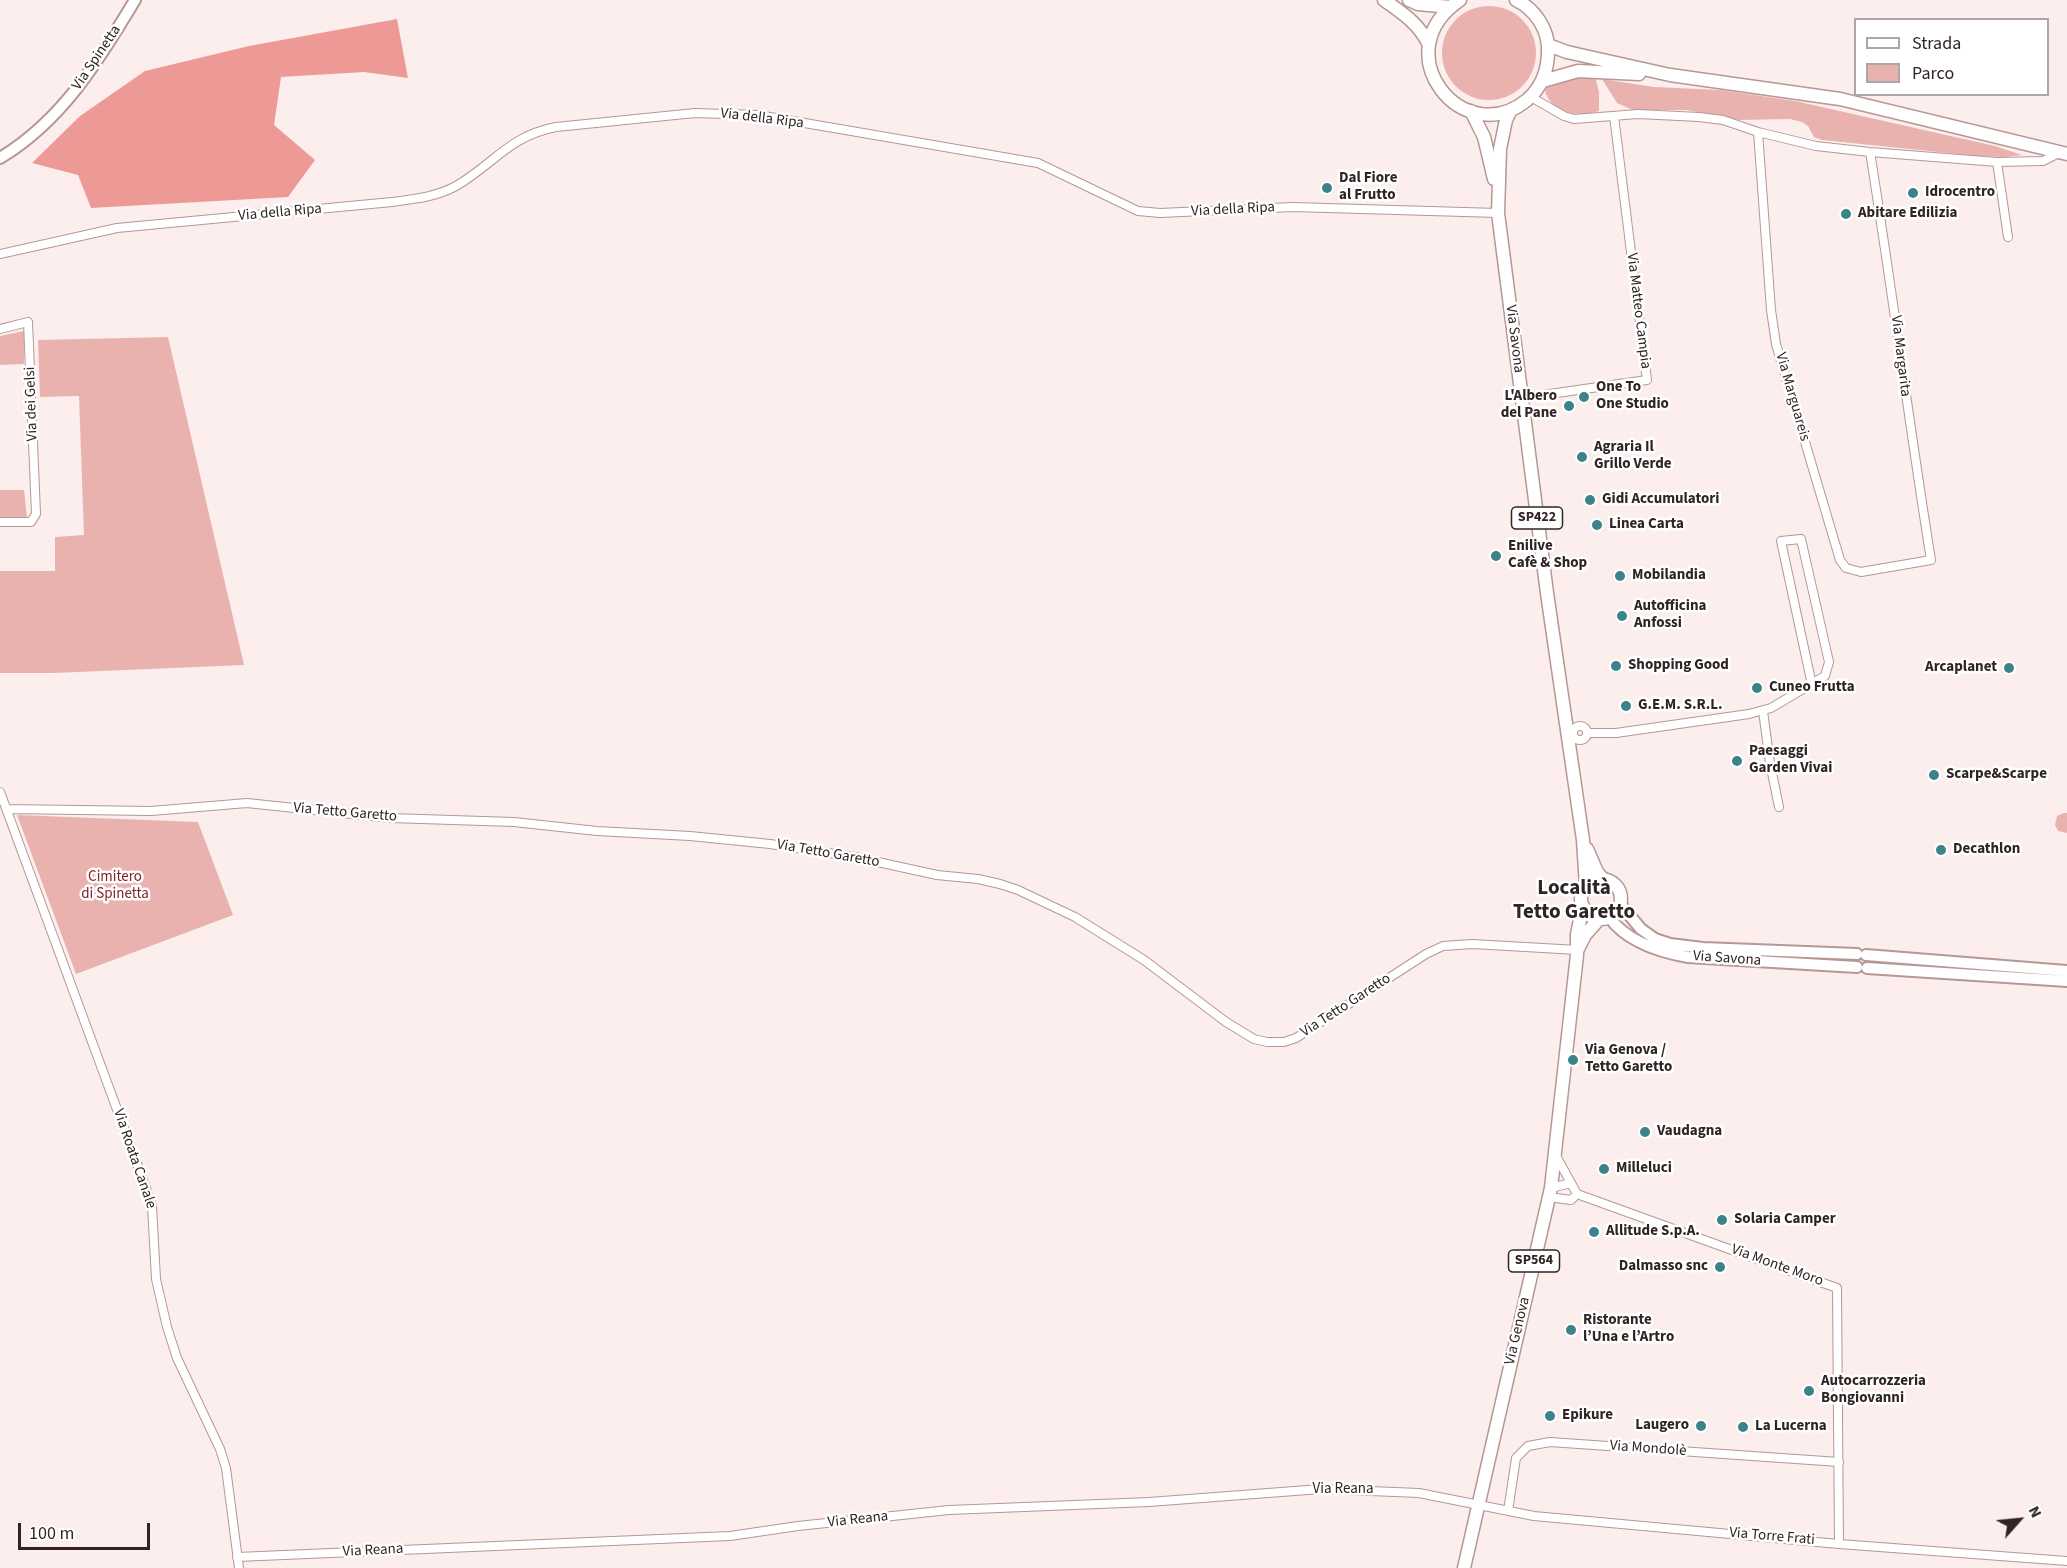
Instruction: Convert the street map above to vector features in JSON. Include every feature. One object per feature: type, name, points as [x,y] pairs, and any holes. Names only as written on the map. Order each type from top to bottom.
[{"type":"main road","points":[[1384,0],[1403,13],[1422,31],[1429,45]]},
{"type":"main road","points":[[1409,0],[1418,4],[1455,4]]},
{"type":"main road","points":[[1455,4],[1436,24],[1429,45],[1429,61],[1433,76],[1440,89],[1451,100],[1471,111],[1498,113],[1511,110],[1531,97],[1543,81],[1548,63],[1548,45],[1544,28],[1535,14],[1515,0]]},
{"type":"main road","points":[[1548,45],[1615,68],[1840,99],[2064,153]]},
{"type":"main road","points":[[1543,81],[1578,71],[1615,68]]},
{"type":"main road","name":"Via Savona","points":[[1511,110],[1506,120],[1500,149],[1498,213],[1583,840],[1586,886]]},
{"type":"main road","name":"Via Savona","points":[[1471,111],[1484,137],[1497,195]]},
{"type":"main road","name":"Via Savona","points":[[1583,840],[1597,872],[1604,879]]},
{"type":"main road","points":[[1586,886],[1591,882],[1604,879]]},
{"type":"main road","name":"SP422","points":[[1604,879],[1615,885],[1619,891],[1620,904]]},
{"type":"main road","name":"SP422","points":[[1583,906],[1581,896],[1586,886]]},
{"type":"main road","points":[[1583,906],[1590,915],[1604,918],[1618,909],[1620,904]]},
{"type":"main road","name":"Via Genova","points":[[1464,1568],[1550,1192],[1578,950],[1577,934],[1583,906]]},
{"type":"main road","name":"Via Genova","points":[[1578,950],[1585,935],[1604,918]]},
{"type":"street","name":"Via Spinetta","points":[[0,158],[40,129],[89,76],[135,0]]},
{"type":"street","points":[[1531,97],[1564,116],[1574,119],[1638,114],[1679,115],[1723,120],[1758,132],[1816,146],[1870,152],[1997,162],[2043,161],[2064,153]]},
{"type":"street","name":"Via della Ripa","points":[[0,254],[117,228],[426,197],[458,185],[514,142],[537,130],[717,112],[758,115],[1038,163],[1125,207],[1138,211],[1160,213],[1293,207],[1498,213]]},
{"type":"street","name":"Via Matteo Campia","points":[[1522,398],[1647,381],[1614,116]]},
{"type":"street","name":"Via Marguareis","points":[[1758,132],[1771,310],[1776,344],[1840,561],[1846,568],[1861,572],[1931,560]]},
{"type":"street","name":"Via Margarita","points":[[1870,152],[1902,380],[1931,560]]},
{"type":"street","points":[[1997,162],[2008,237]]},
{"type":"street","name":"Via dei Gelsi","points":[[0,329],[28,322],[36,514],[31,522],[0,522]]},
{"type":"street","points":[[1569,733],[1580,740],[1585,738],[1587,733],[1616,733],[1763,711],[1812,685],[1825,676],[1829,662],[1802,539],[1781,541],[1812,685]]},
{"type":"street","points":[[1763,711],[1779,807]]},
{"type":"street","name":"Via Roata Canale","points":[[0,792],[152,1206],[156,1279],[167,1327],[177,1358],[220,1449],[226,1468],[239,1568]]},
{"type":"street","name":"Via Tetto Garetto","points":[[7,808],[151,811],[247,803],[390,818],[514,822],[597,831],[690,836],[770,844],[855,857],[937,875],[978,879],[1018,890],[1075,918],[1144,960],[1226,1022],[1254,1039],[1267,1042],[1284,1042],[1296,1038],[1426,954],[1443,946],[1472,944],[1578,950]]},
{"type":"street","name":"Via Savona","points":[[1620,904],[1641,929],[1655,939],[1670,944],[1703,948],[1862,954],[2067,971]]},
{"type":"street","name":"Via Savona","points":[[1604,918],[1634,939],[1663,952],[1688,957],[2067,981]]},
{"type":"street","points":[[1555,1154],[1577,1194]]},
{"type":"street","points":[[1550,1192],[1572,1183]]},
{"type":"street","name":"Via Monte Moro","points":[[1550,1192],[1571,1200],[1577,1194],[1837,1288],[1839,1544]]},
{"type":"street","name":"Via Mondolè","points":[[1508,1511],[1516,1458],[1528,1446],[1550,1442],[1839,1462]]},
{"type":"street","name":"Via Reana","points":[[237,1557],[730,1536],[798,1526],[949,1510],[1149,1502],[1321,1489],[1419,1493],[1478,1506]]},
{"type":"street","name":"Via Torre Frati","points":[[1478,1506],[1534,1516],[1839,1544],[2067,1561]]},
{"type":"green space","points":[[1489,6],[1507,10],[1522,20],[1532,35],[1536,53],[1532,71],[1522,86],[1507,96],[1489,100],[1471,96],[1456,86],[1446,71],[1442,53],[1446,35],[1456,20],[1471,10]]},
{"type":"green space","points":[[1575,77],[1595,77],[1599,92],[1599,111],[1583,114],[1567,112],[1559,109],[1548,98],[1546,87]]},
{"type":"green space","points":[[1602,79],[1654,87],[1720,90],[1795,101],[1995,146],[2022,155],[1978,156],[1822,140],[1814,137],[1808,126],[1802,122],[1790,119],[1739,120],[1687,110],[1633,110],[1617,103]]},
{"type":"green space","points":[[24,331],[24,364],[0,365],[0,336]]},
{"type":"green space","points":[[168,337],[244,665],[0,673],[0,571],[55,571],[55,537],[84,535],[79,396],[40,397],[38,340]]},
{"type":"green space","points":[[0,490],[24,490],[27,518],[0,518]]},
{"type":"green space","points":[[2067,813],[2067,833],[2058,831],[2055,825],[2057,816]]},
{"type":"green space","name":"Cimitero di Spinetta","points":[[17,815],[198,822],[233,915],[76,974]]},
{"type":"shaded area","points":[[397,19],[408,78],[364,72],[281,77],[274,125],[315,160],[288,197],[91,208],[78,175],[32,163],[80,116],[145,71],[249,46]]},
{"type":"place","name":"Dal Fiore al Frutto","points":[[1327,188]]},
{"type":"place","name":"Idrocentro","points":[[1913,193]]},
{"type":"place","name":"Abitare Edilizia","points":[[1846,214]]},
{"type":"place","name":"One To One Studio","points":[[1584,397]]},
{"type":"place","name":"L'Albero del Pane","points":[[1569,406]]},
{"type":"place","name":"Agraria Il Grillo Verde","points":[[1582,457]]},
{"type":"place","name":"Gidi Accumulatori","points":[[1590,500]]},
{"type":"place","name":"Linea Carta","points":[[1597,525]]},
{"type":"place","name":"Enilive Cafè & Shop","points":[[1496,556]]},
{"type":"place","name":"Mobilandia","points":[[1620,576]]},
{"type":"place","name":"Autofficina Anfossi","points":[[1622,616]]},
{"type":"place","name":"Shopping Good","points":[[1616,666]]},
{"type":"place","name":"Arcaplanet","points":[[2009,668]]},
{"type":"place","name":"Cuneo Frutta","points":[[1757,688]]},
{"type":"place","name":"G.E.M. S.R.L.","points":[[1626,706]]},
{"type":"place","name":"Paesaggi Garden Vivai","points":[[1737,761]]},
{"type":"place","name":"Scarpe&Scarpe","points":[[1934,775]]},
{"type":"place","name":"Decathlon","points":[[1941,850]]},
{"type":"place","name":"Via Genova / Tetto Garetto","points":[[1573,1060]]},
{"type":"place","name":"Vaudagna","points":[[1645,1132]]},
{"type":"place","name":"Milleluci","points":[[1604,1169]]},
{"type":"place","name":"Solaria Camper","points":[[1722,1220]]},
{"type":"place","name":"Allitude S.p.A.","points":[[1594,1232]]},
{"type":"place","name":"Dalmasso snc","points":[[1720,1267]]},
{"type":"place","name":"Ristorante l’Una e l’Artro","points":[[1571,1330]]},
{"type":"place","name":"Autocarrozzeria Bongiovanni","points":[[1809,1391]]},
{"type":"place","name":"Epikure","points":[[1550,1416]]},
{"type":"place","name":"Laugero","points":[[1701,1426]]},
{"type":"place","name":"La Lucerna","points":[[1743,1427]]},
{"type":"district","name":"Località Tetto Garetto","points":[[1574,901]]}]
